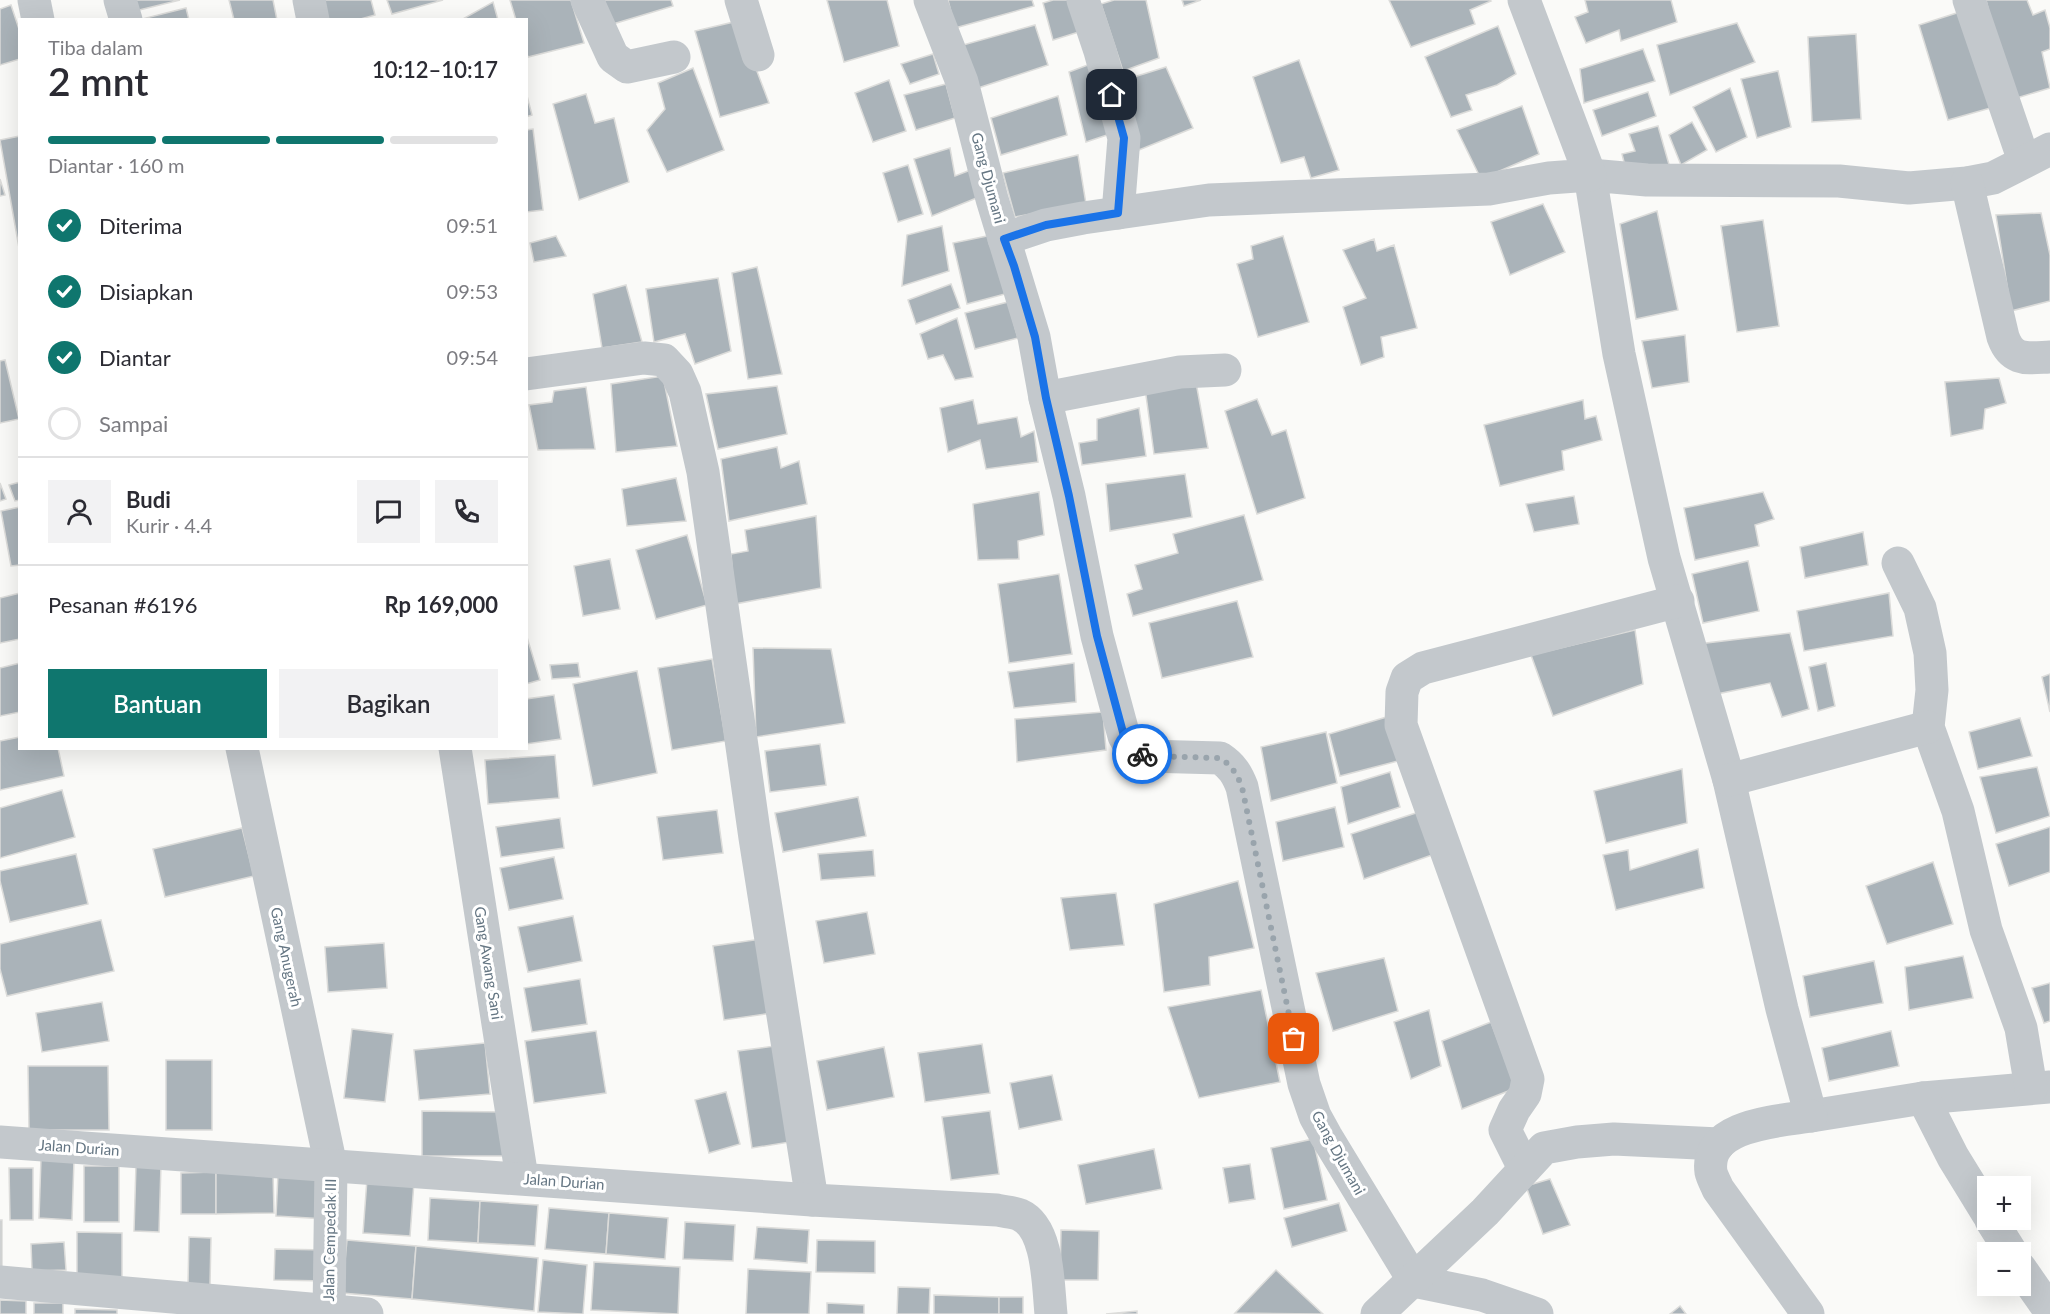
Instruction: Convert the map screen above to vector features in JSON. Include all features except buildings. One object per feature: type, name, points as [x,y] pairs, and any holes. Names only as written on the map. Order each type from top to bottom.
[{"type":"street","points":[[34,0],[38,18]]},
{"type":"street","points":[[120,0],[125,18]]},
{"type":"street","points":[[309,0],[313,18]]},
{"type":"street","points":[[587,0],[614,57],[627,67],[674,57]]},
{"type":"street","points":[[741,0],[758,55]]},
{"type":"street","name":"Gang Djumani","points":[[930,0],[962,82],[1004,239],[1035,337],[1097,636],[1124,736],[1131,748],[1146,756],[1220,758],[1237,774],[1264,885],[1304,1084],[1315,1116],[1413,1281]]},
{"type":"street","points":[[1083,0],[1124,138],[1118,213]]},
{"type":"street","points":[[1524,0],[1590,174],[1619,354],[1664,558],[1729,780],[1782,1009],[1811,1116]]},
{"type":"street","points":[[1004,239],[1046,225],[1209,200],[1489,189],[1549,178],[1590,174],[1647,180],[1839,181],[1909,188],[1967,183],[1993,178],[2037,155],[1969,0]]},
{"type":"street","points":[[1967,183],[2008,350],[2017,357],[2050,357]]},
{"type":"street","points":[[528,374],[644,358],[664,360],[676,374],[685,392],[703,472],[755,838],[812,1200]]},
{"type":"street","points":[[1046,398],[1180,372],[1225,370]]},
{"type":"street","points":[[1808,1314],[1718,1189],[1711,1171],[1712,1156],[1719,1144],[1734,1132],[1755,1125],[1923,1098],[2040,1088],[1986,930],[1958,811],[1928,727],[1932,690],[1930,653],[1920,608],[1898,563]]},
{"type":"street","points":[[1524,1168],[1505,1130],[1514,1110],[1525,1094],[1528,1079],[1401,725],[1402,692],[1407,678],[1423,668],[1678,601]]},
{"type":"street","points":[[1729,780],[1928,727]]},
{"type":"street","name":"Gang Anugerah","points":[[242,750],[331,1166]]},
{"type":"street","name":"Gang Awang Sani","points":[[455,750],[522,1178]]},
{"type":"street","points":[[1923,1098],[1953,1157],[1977,1196]]},
{"type":"street","points":[[1377,1314],[1485,1212],[1544,1148],[1577,1142],[1646,1139],[1719,1144]]},
{"type":"street","name":"Jalan Durian","points":[[0,1142],[812,1200],[997,1210],[1020,1215],[1034,1226],[1044,1250],[1051,1314]]},
{"type":"street","name":"Jalan Cempedak III","points":[[329,1313],[331,1166]]},
{"type":"street","points":[[1413,1281],[1482,1295],[1537,1314]]},
{"type":"street","points":[[0,1282],[329,1313],[367,1314]]},
{"type":"street","points":[[2031,1284],[2050,1311]]},
{"type":"way so far","points":[[1142,754],[1220,758],[1237,774],[1264,885],[1294,1039]]},
{"type":"route","points":[[1112,95],[1124,138],[1118,213],[1046,225],[1004,239],[1035,337],[1097,636],[1124,736],[1131,748],[1142,754]]}]
